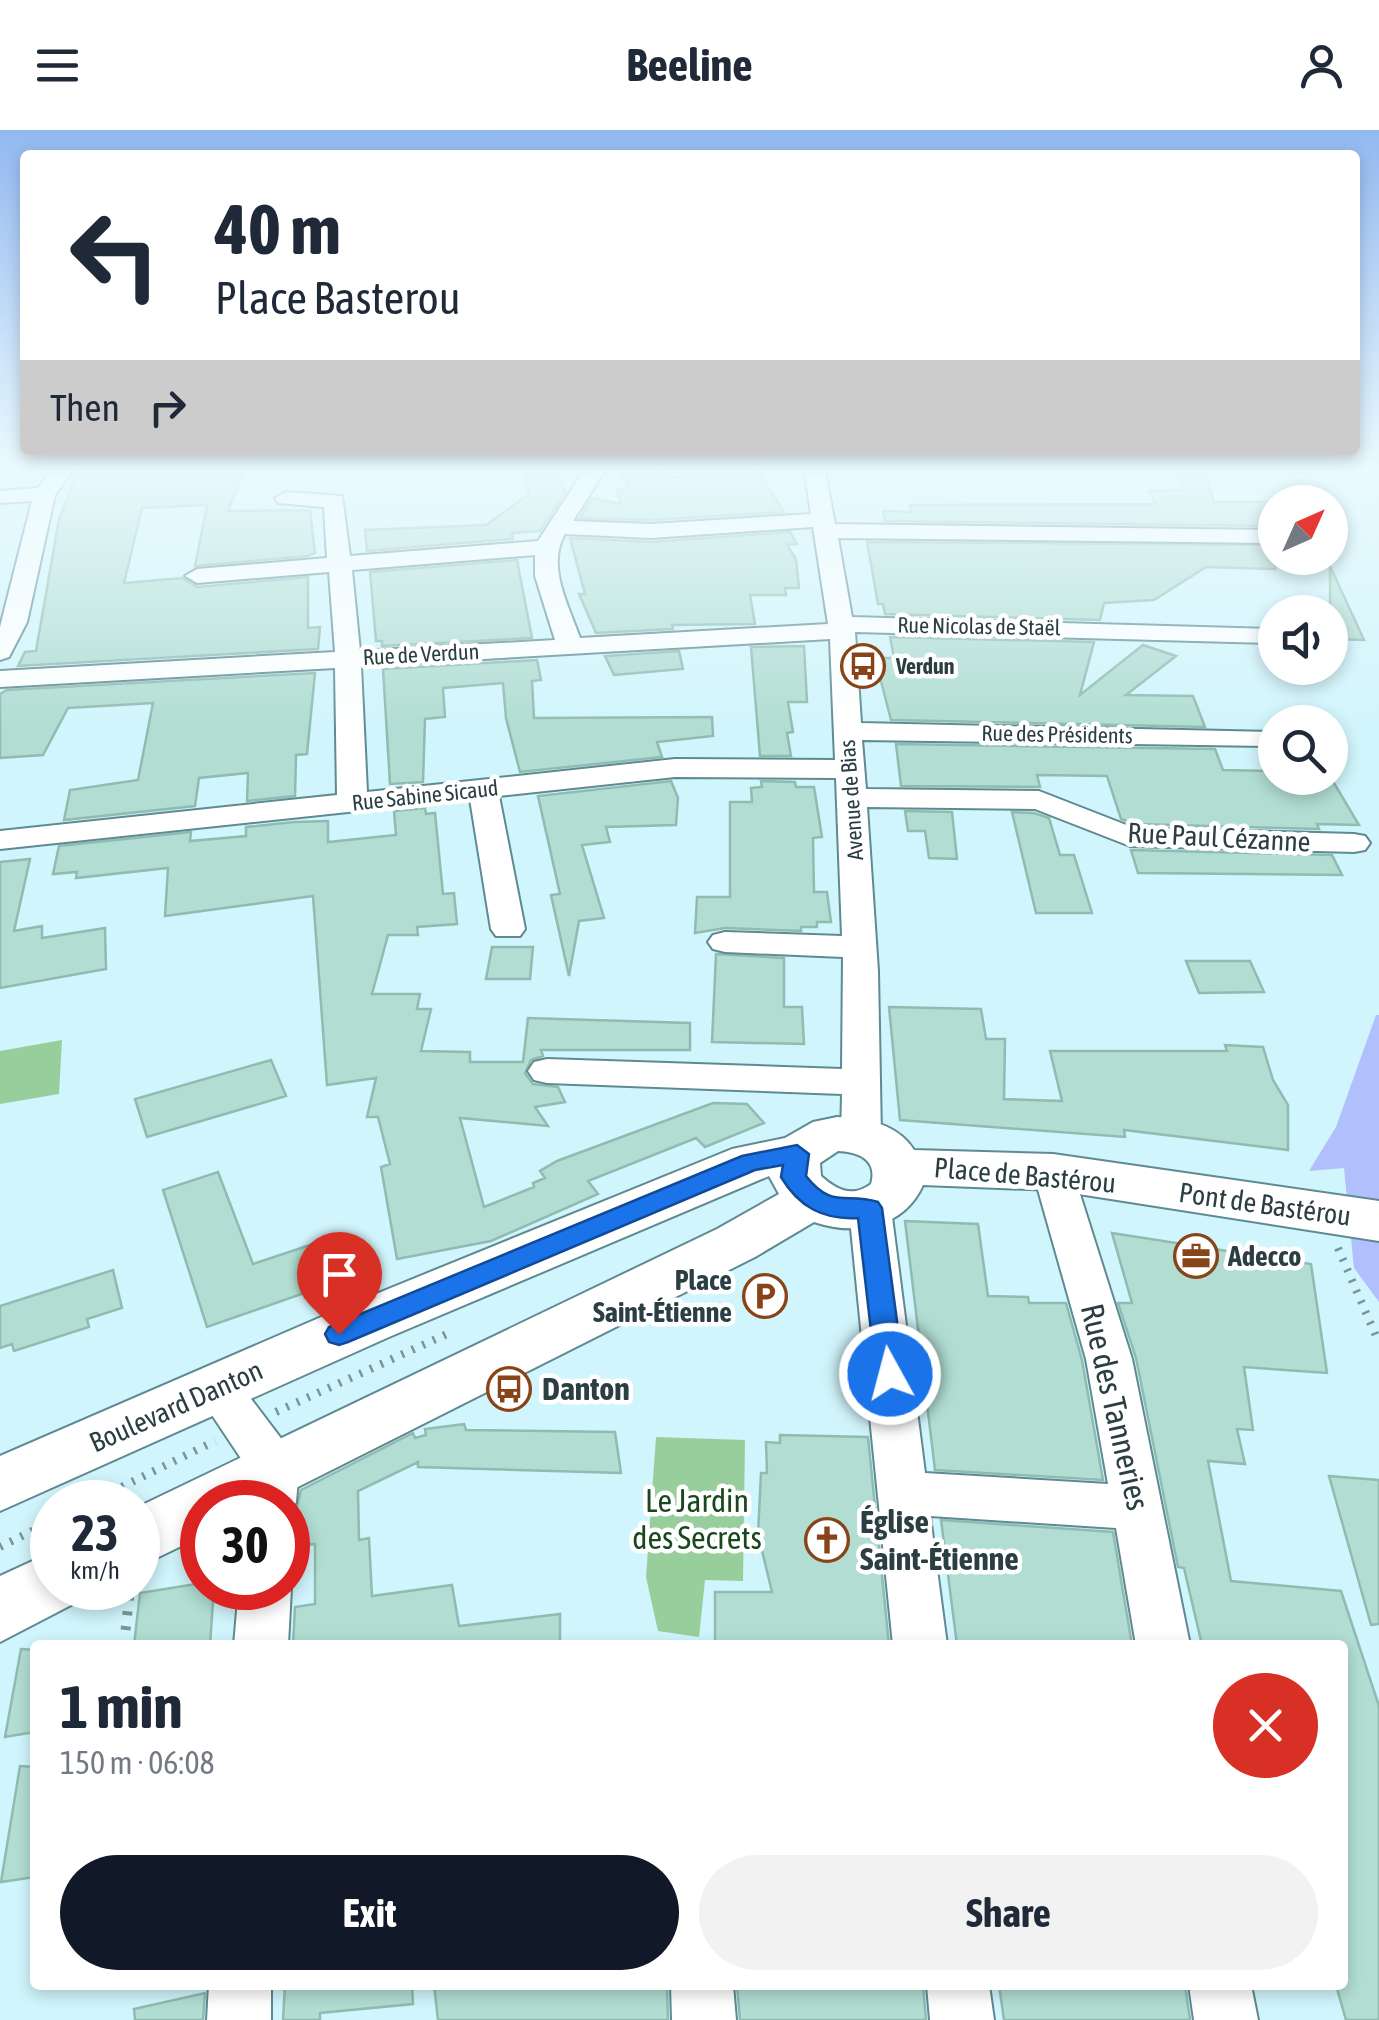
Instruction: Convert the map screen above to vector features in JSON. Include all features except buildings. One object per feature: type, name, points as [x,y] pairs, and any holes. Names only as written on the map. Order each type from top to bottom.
[{"type":"main road","points":[[831,1134],[861,1136],[887,1149],[885,1189],[839,1210],[804,1176],[806,1144],[831,1134]]},
{"type":"main road","name":"Boulevard Danton","points":[[225,1480],[253,1446],[750,1162],[804,1176]]},
{"type":"main road","name":"Place de Bastérou","points":[[885,1189],[926,1166],[1053,1172],[1150,1188]]},
{"type":"main road","name":"Boulevard Danton","points":[[0,1484],[253,1446],[736,1242],[804,1176]]},
{"type":"main road","name":"Pont de Bastérou","points":[[1150,1188],[1379,1221]]},
{"type":"main road","points":[[0,1611],[30,1594]]},
{"type":"street","points":[[0,652],[15,622],[30,554]]},
{"type":"street","points":[[339,554],[348,658],[352,802]]},
{"type":"street","points":[[197,576],[417,554]]},
{"type":"street","points":[[550,554],[548,576],[570,645]]},
{"type":"street","name":"Avenue de Bias","points":[[829,554],[842,628],[860,947],[861,1136]]},
{"type":"street","name":"Rue Nicolas de Staël","points":[[842,628],[1258,634]]},
{"type":"street","name":"Rue de Verdun","points":[[0,679],[842,628]]},
{"type":"street","name":"Rue des Présidents","points":[[846,731],[1258,738]]},
{"type":"street","name":"Rue Sabine Sicaud","points":[[0,840],[675,768],[851,783]]},
{"type":"street","name":"Rue Paul Cézanne","points":[[851,783],[1040,800],[1130,837],[1354,842]]},
{"type":"street","points":[[483,788],[508,929]]},
{"type":"street","points":[[726,942],[860,947]]},
{"type":"street","points":[[547,1071],[862,1082]]},
{"type":"street","name":"Rue des Tanneries","points":[[1053,1172],[1109,1359],[1162,1640]]},
{"type":"street","points":[[885,1189],[903,1493],[919,1640]]},
{"type":"street","points":[[903,1493],[1138,1508]]},
{"type":"street","points":[[261,1640],[263,1610]]},
{"type":"street","points":[[239,2020],[240,1990]]},
{"type":"street","points":[[702,1990],[704,2020]]},
{"type":"street","points":[[959,1990],[962,2020]]},
{"type":"street","points":[[1221,1990],[1226,2020]]},
{"type":"path","points":[[155,1480],[253,1446],[460,1328]]},
{"type":"path","points":[[0,1547],[30,1532]]},
{"type":"path","points":[[125,1640],[128,1610]]},
{"type":"green space","points":[[62,1040],[59,1094],[0,1104],[0,1051]]},
{"type":"green space","name":"Le Jardin des Secrets","points":[[656,1437],[745,1440],[743,1581],[705,1580],[699,1637],[658,1631],[646,1577]]},
{"type":"water","points":[[1376,1015],[1379,1302],[1354,1268],[1344,1168],[1309,1171],[1336,1127]]},
{"type":"place","name":"Verdun","points":[[863,666]]},
{"type":"place","name":"Adecco","points":[[1196,1256]]},
{"type":"place","name":"Place Saint-Étienne","points":[[765,1296]]},
{"type":"place","name":"Danton","points":[[509,1389]]},
{"type":"place","name":"Église Saint-Étienne","points":[[827,1540]]},
{"type":"route","points":[[339,1334],[750,1162],[797,1154],[794,1177],[811,1199],[839,1210],[870,1208],[890,1374]]}]
